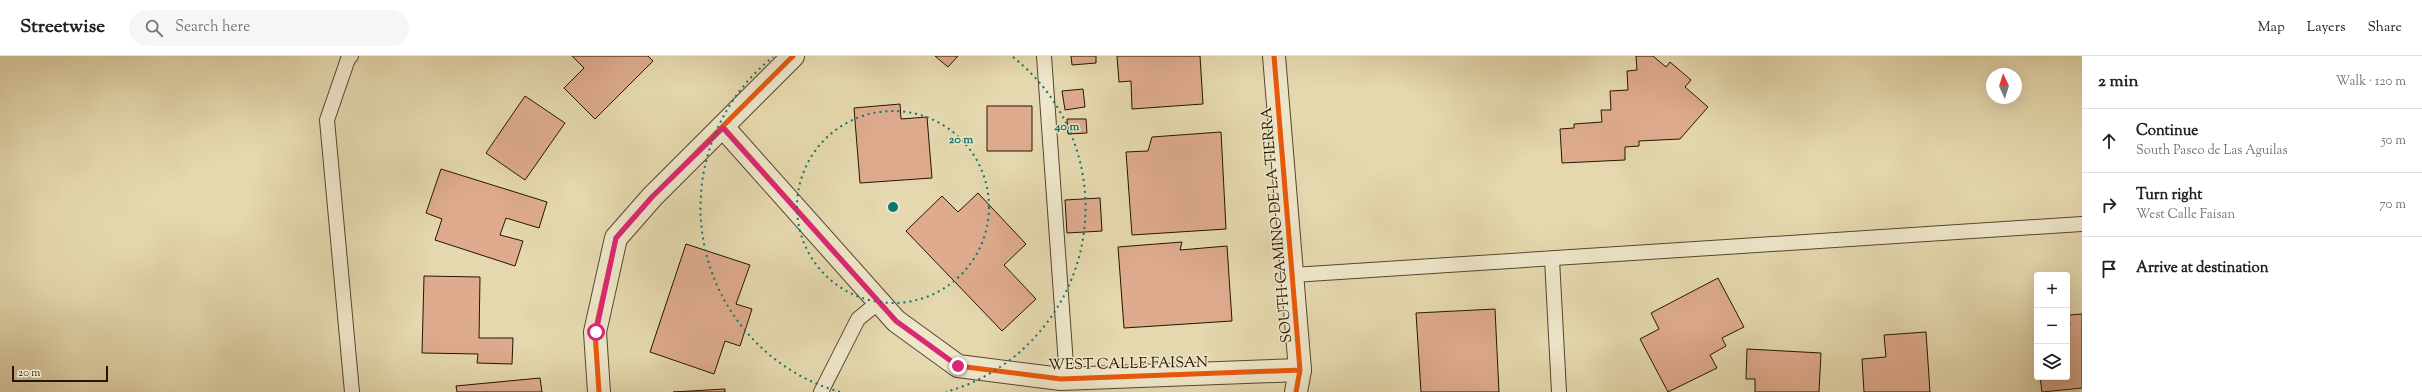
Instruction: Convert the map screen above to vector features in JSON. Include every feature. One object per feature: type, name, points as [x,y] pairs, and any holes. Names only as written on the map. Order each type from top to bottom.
[{"type":"street","points":[[599,392],[596,332],[616,238],[652,197],[723,128],[793,56]]},
{"type":"street","name":"SOUTH CAMINO DE LA TIERRA","points":[[1274,56],[1300,370],[1296,392]]},
{"type":"street","name":"WEST CALLE FAISAN","points":[[723,128],[880,301],[896,321],[958,366],[1067,379],[1300,370]]},
{"type":"street","name":"SOUTH CAMINO DE LA TIERRA","points":[[1300,370],[1313,392]]},
{"type":"lane","points":[[351,56],[348,59],[327,120],[352,392]]},
{"type":"lane","points":[[1044,56],[1067,379]]},
{"type":"lane","points":[[1292,275],[2082,224]]},
{"type":"lane","points":[[1552,259],[1559,392]]},
{"type":"lane","points":[[821,392],[858,319],[880,301]]},
{"type":"building","points":[[572,56],[648,56],[653,61],[595,119],[564,88],[584,68]]},
{"type":"building","points":[[935,56],[958,56],[948,67]]},
{"type":"building","points":[[1071,56],[1096,56],[1096,63],[1072,65]]},
{"type":"building","points":[[1117,56],[1200,56],[1203,104],[1132,109],[1131,81],[1119,82]]},
{"type":"building","points":[[1636,56],[1653,56],[1666,67],[1670,62],[1691,80],[1685,87],[1708,107],[1680,139],[1639,141],[1639,146],[1625,147],[1625,160],[1562,163],[1560,129],[1574,128],[1574,124],[1602,122],[1601,110],[1611,110],[1610,91],[1628,90],[1627,71],[1637,70]]},
{"type":"building","points":[[1083,89],[1085,107],[1065,110],[1062,91]]},
{"type":"building","points":[[525,96],[565,123],[525,180],[486,153]]},
{"type":"building","points":[[900,104],[901,119],[927,117],[932,178],[860,183],[854,108]]},
{"type":"building","points":[[987,106],[1032,106],[1032,151],[987,151]]},
{"type":"building","points":[[1067,119],[1086,119],[1087,133],[1068,134]]},
{"type":"building","points":[[1221,132],[1226,229],[1132,235],[1126,152],[1148,151],[1152,137]]},
{"type":"building","points":[[441,169],[547,202],[539,228],[506,218],[500,235],[523,241],[515,266],[435,240],[442,219],[426,213]]},
{"type":"building","points":[[978,193],[1026,244],[1004,265],[1036,299],[1002,331],[906,231],[942,196],[958,212]]},
{"type":"building","points":[[1100,198],[1102,231],[1067,233],[1065,200]]},
{"type":"building","points":[[1182,242],[1180,250],[1227,246],[1232,321],[1124,328],[1118,247]]},
{"type":"building","points":[[686,244],[750,265],[736,304],[752,309],[740,346],[725,341],[714,374],[650,352]]},
{"type":"building","points":[[424,276],[480,277],[479,338],[513,338],[512,364],[477,363],[478,354],[422,353]]},
{"type":"building","points":[[1718,278],[1744,327],[1722,338],[1726,346],[1710,355],[1717,368],[1668,392],[1640,339],[1659,329],[1651,313]]},
{"type":"building","points":[[1495,309],[1499,392],[1421,392],[1416,313]]},
{"type":"building","points":[[2082,314],[2082,388],[2042,392],[2040,380],[2070,380],[2070,315]]},
{"type":"building","points":[[1926,332],[1930,392],[1864,392],[1862,359],[1886,357],[1884,335]]},
{"type":"building","points":[[1747,349],[1821,353],[1819,392],[1755,392],[1755,379],[1746,379]]},
{"type":"building","points":[[540,378],[542,392],[457,392],[456,386]]},
{"type":"building","points":[[725,389],[725,392],[673,392]]},
{"type":"cycle path","points":[[599,392],[595,332],[616,238],[652,197],[793,56]]},
{"type":"cycle path","points":[[1274,56],[1300,370],[1296,392]]},
{"type":"cycle path","points":[[723,127],[896,321],[958,366],[1061,379],[1300,370]]},
{"type":"route","points":[[596,332],[616,238],[652,197],[723,128],[880,301],[896,321],[958,366]]}]
